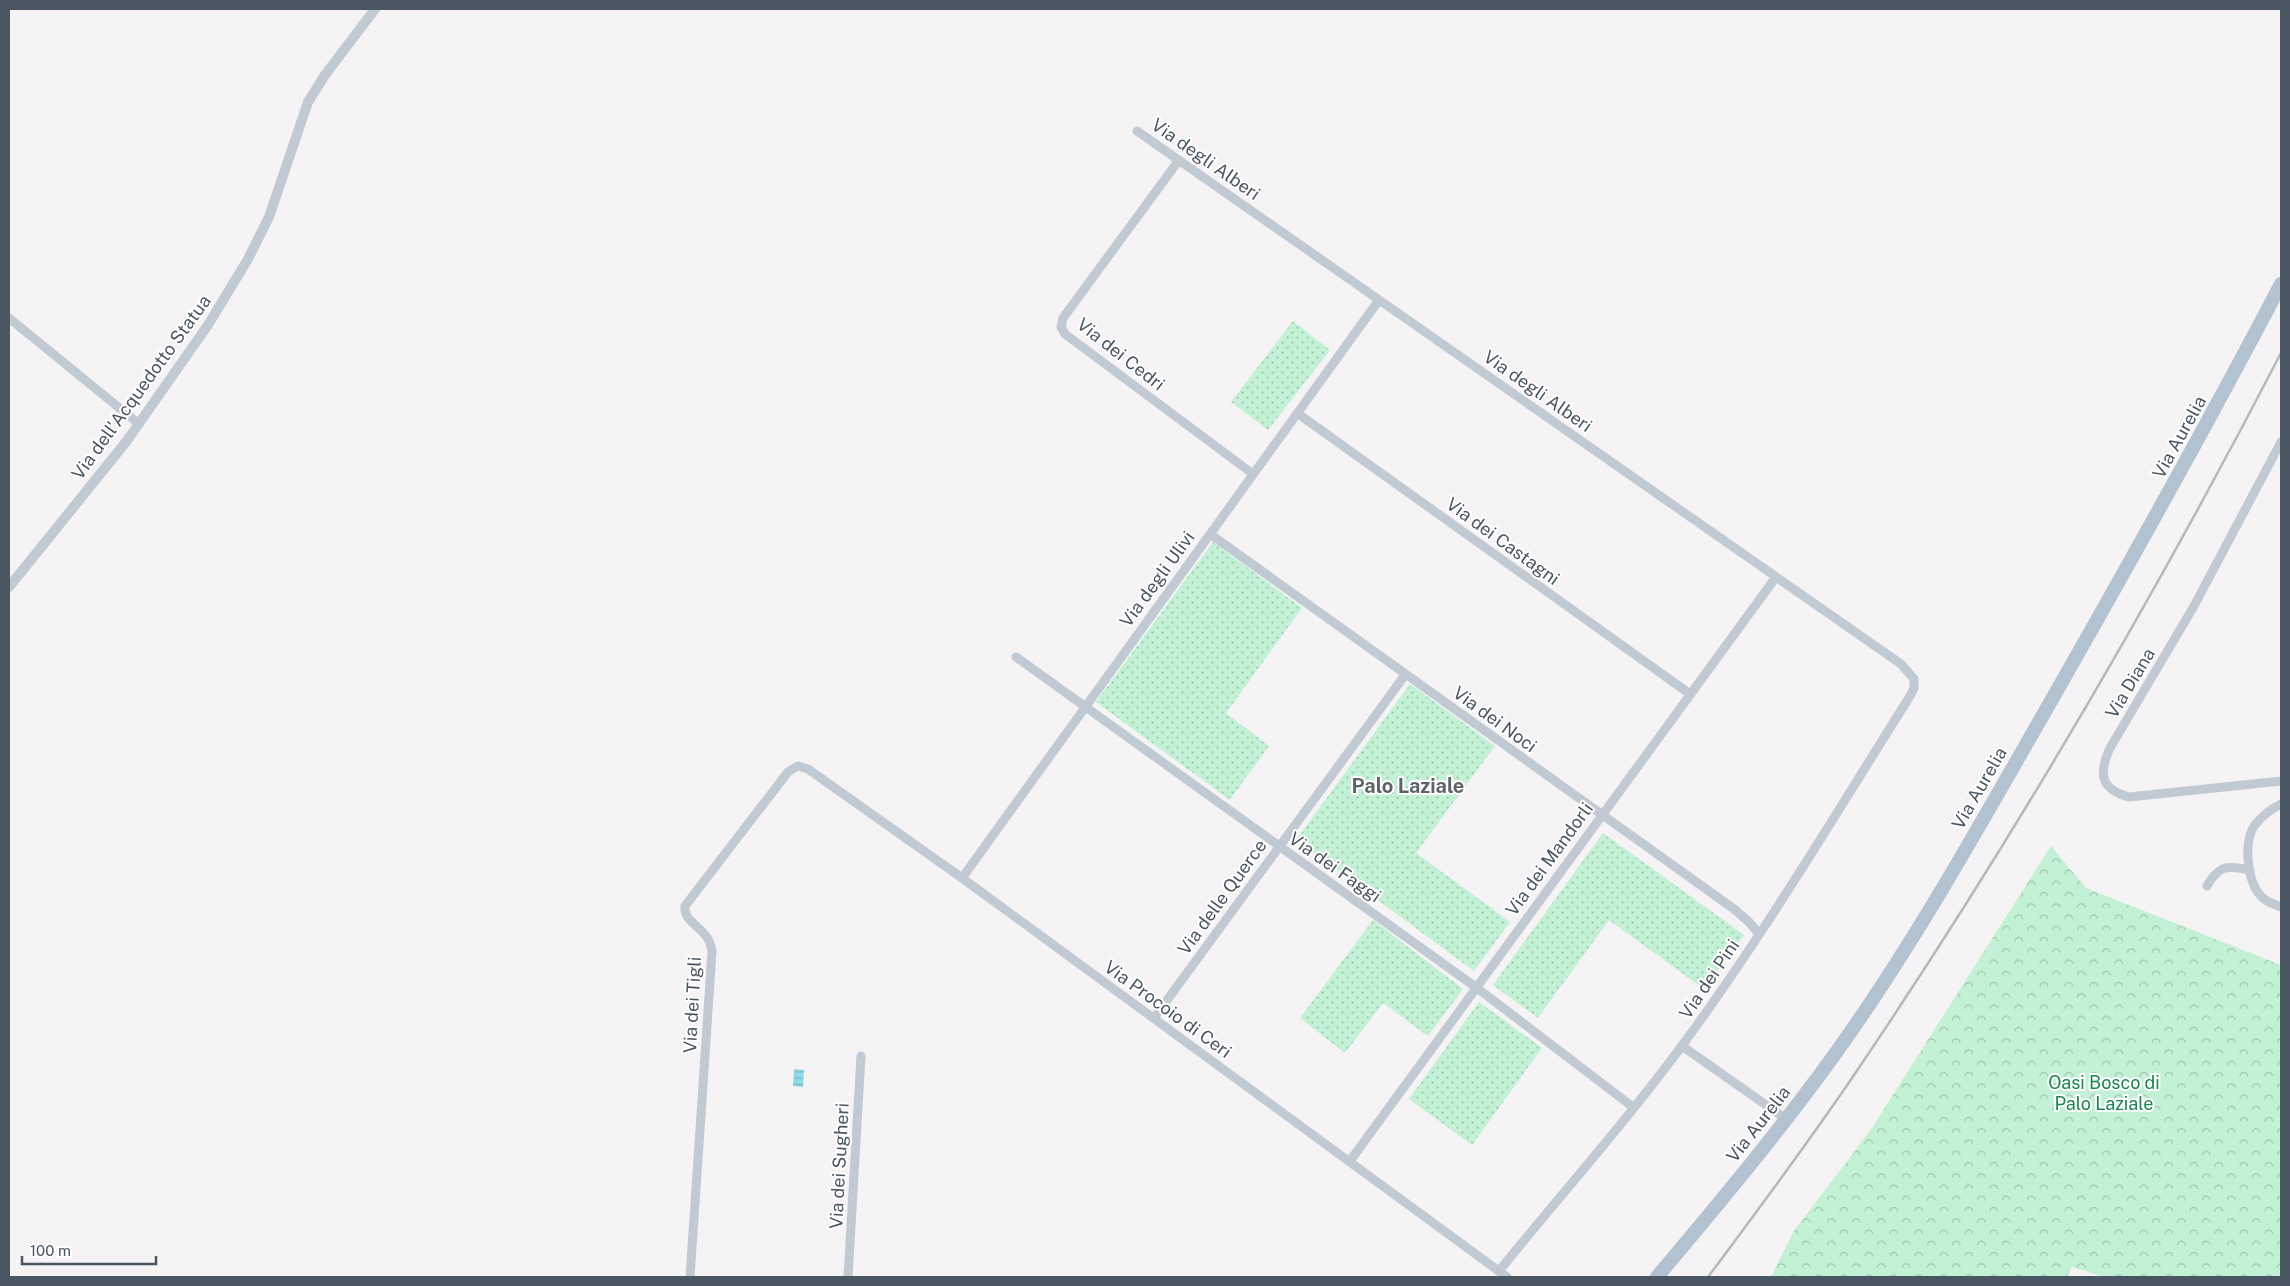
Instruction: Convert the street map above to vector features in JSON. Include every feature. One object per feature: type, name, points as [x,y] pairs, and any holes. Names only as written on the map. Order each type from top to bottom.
[{"type":"main road","name":"Via Aurelia","points":[[1657,1277],[1786,1119],[1858,1021],[1931,909],[2184,466],[2281,284]]},
{"type":"street","name":"Via dell'Acquedotto Statua","points":[[9,587],[139,424],[202,335],[239,274],[271,213],[308,102],[325,75],[375,9]]},
{"type":"street","name":"Via degli Alberi","points":[[1137,131],[1901,664],[1913,676],[1914,683]]},
{"type":"street","name":"Via dei Cedri","points":[[1179,160],[1063,318],[1061,327],[1065,334],[1253,474]]},
{"type":"street","name":"Via degli Ulivi","points":[[962,878],[1379,300]]},
{"type":"street","points":[[9,318],[139,424]]},
{"type":"street","name":"Via dei Castagni","points":[[1297,414],[1690,694]]},
{"type":"street","name":"Via Diana","points":[[2281,442],[2194,606],[2110,748],[2102,771],[2104,779],[2110,788],[2118,793],[2129,796],[2281,780]]},
{"type":"street","name":"Via dei Noci","points":[[1210,534],[1734,909],[1759,934]]},
{"type":"street","name":"Via dei Mandorli","points":[[1350,1161],[1776,577]]},
{"type":"street","name":"Via dei Faggi","points":[[1016,657],[1477,988],[1633,1106]]},
{"type":"street","name":"Via delle Querce","points":[[1154,1018],[1406,674]]},
{"type":"street","name":"Via dei Pini","points":[[1499,1271],[1682,1046],[1759,934],[1910,696],[1914,683]]},
{"type":"street","name":"Via dei Tigli","points":[[690,1277],[712,952],[708,937],[688,919],[684,910],[688,901],[788,772],[798,766],[808,769]]},
{"type":"street","name":"Via Procoio di Ceri","points":[[808,769],[962,878],[1507,1277]]},
{"type":"street","points":[[2281,804],[2264,816],[2252,831],[2249,849],[2250,870],[2261,896],[2281,907]]},
{"type":"street","points":[[2207,886],[2214,874],[2221,869],[2233,867],[2250,870]]},
{"type":"street","points":[[1682,1046],[1786,1119]]},
{"type":"street","name":"Via dei Sugheri","points":[[848,1277],[862,1056]]},
{"type":"green space","points":[[1293,321],[1330,350],[1268,430],[1231,402]]},
{"type":"green space","points":[[1213,542],[1302,608],[1226,713],[1269,746],[1230,800],[1096,702]]},
{"type":"green space","points":[[1410,684],[1495,746],[1416,853],[1510,922],[1474,971],[1296,840]]},
{"type":"green space","points":[[1603,833],[1744,935],[1704,989],[1609,920],[1538,1018],[1493,985]]},
{"type":"green space","name":"Oasi Bosco di Palo Laziale","points":[[2051,846],[2086,888],[2281,965],[2281,1277],[2104,1277],[2072,1267],[2067,1277],[1771,1277],[1794,1231],[1870,1131]]},
{"type":"green space","points":[[1373,920],[1463,989],[1428,1036],[1383,1003],[1345,1053],[1300,1018]]},
{"type":"green space","points":[[1479,1002],[1542,1048],[1472,1145],[1409,1099]]},
{"type":"water","points":[[794,1069],[804,1070],[803,1087],[793,1086]]},
{"type":"railway","points":[[1708,1277],[1852,1078],[1968,901],[2077,722],[2182,539],[2281,353]]},
{"type":"district","name":"Palo Laziale","points":[[1408,786]]}]
